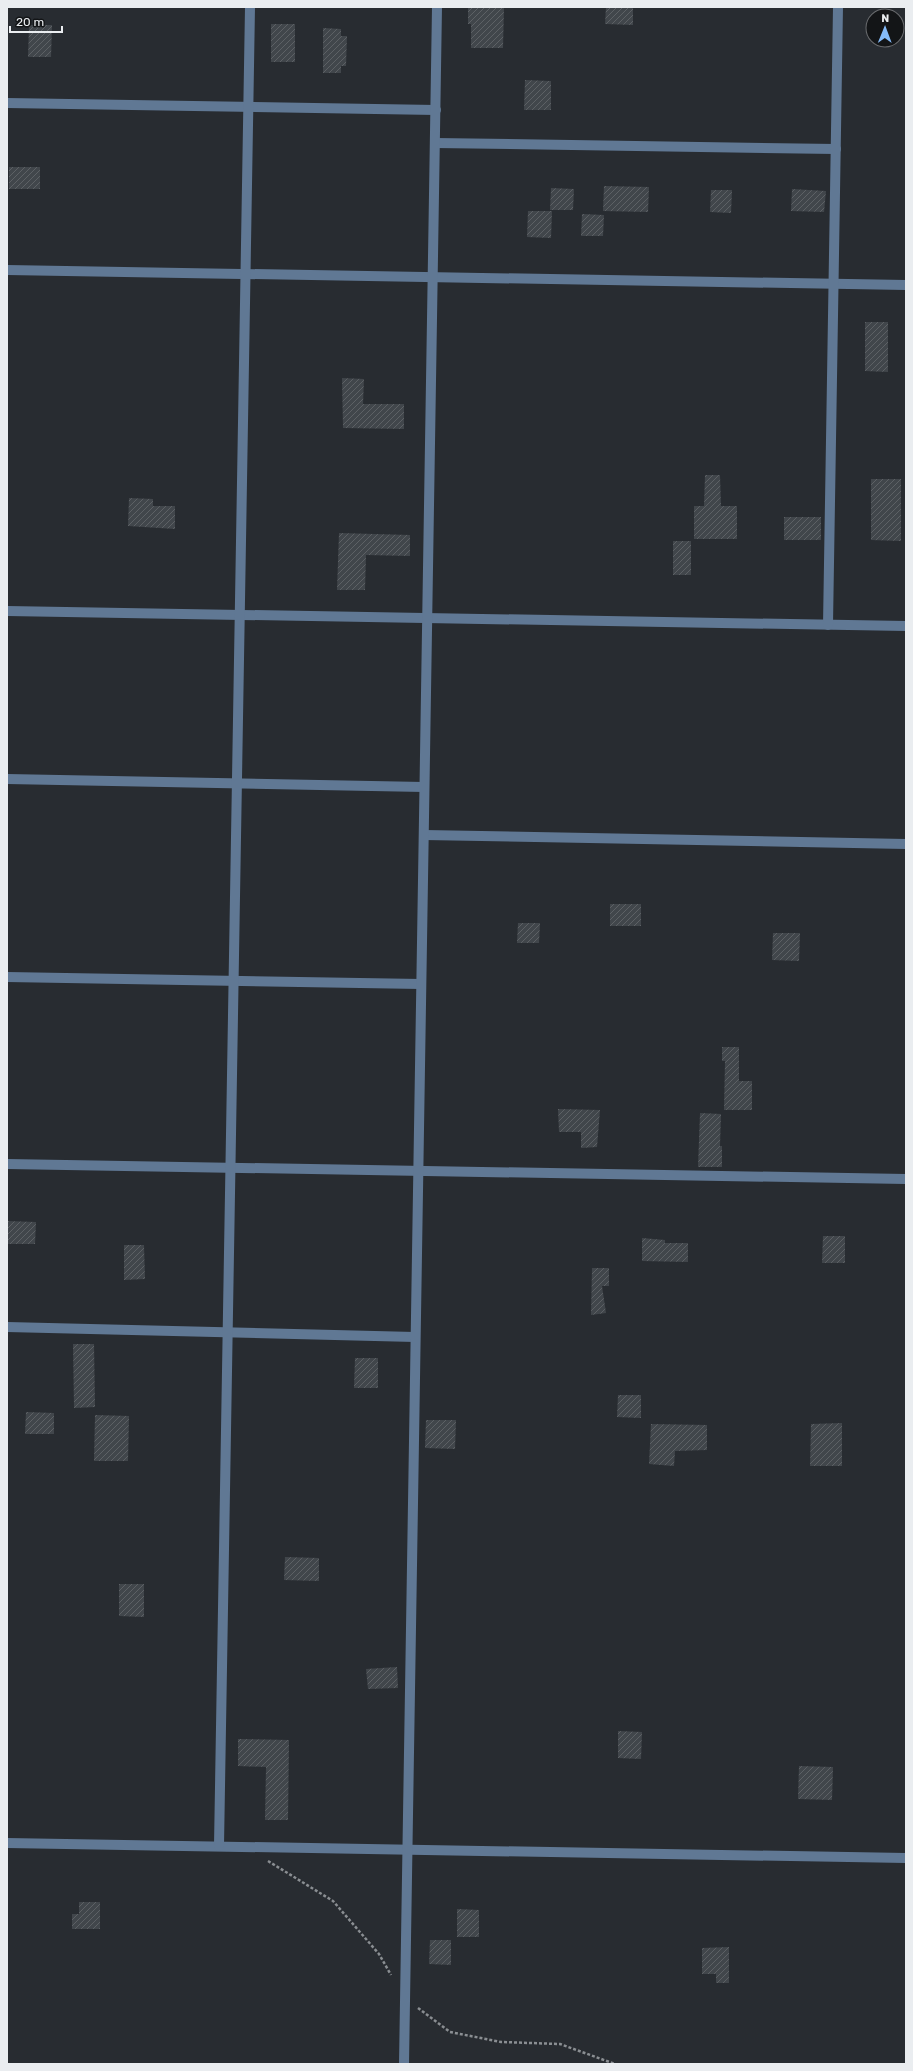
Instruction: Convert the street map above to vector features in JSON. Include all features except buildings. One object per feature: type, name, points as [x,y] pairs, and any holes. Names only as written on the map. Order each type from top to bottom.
[{"type":"street","points":[[219,1846],[250,7]]},
{"type":"street","points":[[404,2064],[438,7]]},
{"type":"street","points":[[828,625],[838,7]]},
{"type":"street","points":[[7,103],[436,110]]},
{"type":"street","points":[[435,143],[836,149]]},
{"type":"street","points":[[7,270],[906,285]]},
{"type":"street","points":[[7,611],[906,626]]},
{"type":"street","points":[[7,779],[424,786]]},
{"type":"street","points":[[424,835],[906,844]]},
{"type":"street","points":[[7,977],[421,984]]},
{"type":"street","points":[[7,1164],[906,1179]]},
{"type":"street","points":[[7,1328],[415,1337]]},
{"type":"street","points":[[7,1843],[906,1858]]}]
